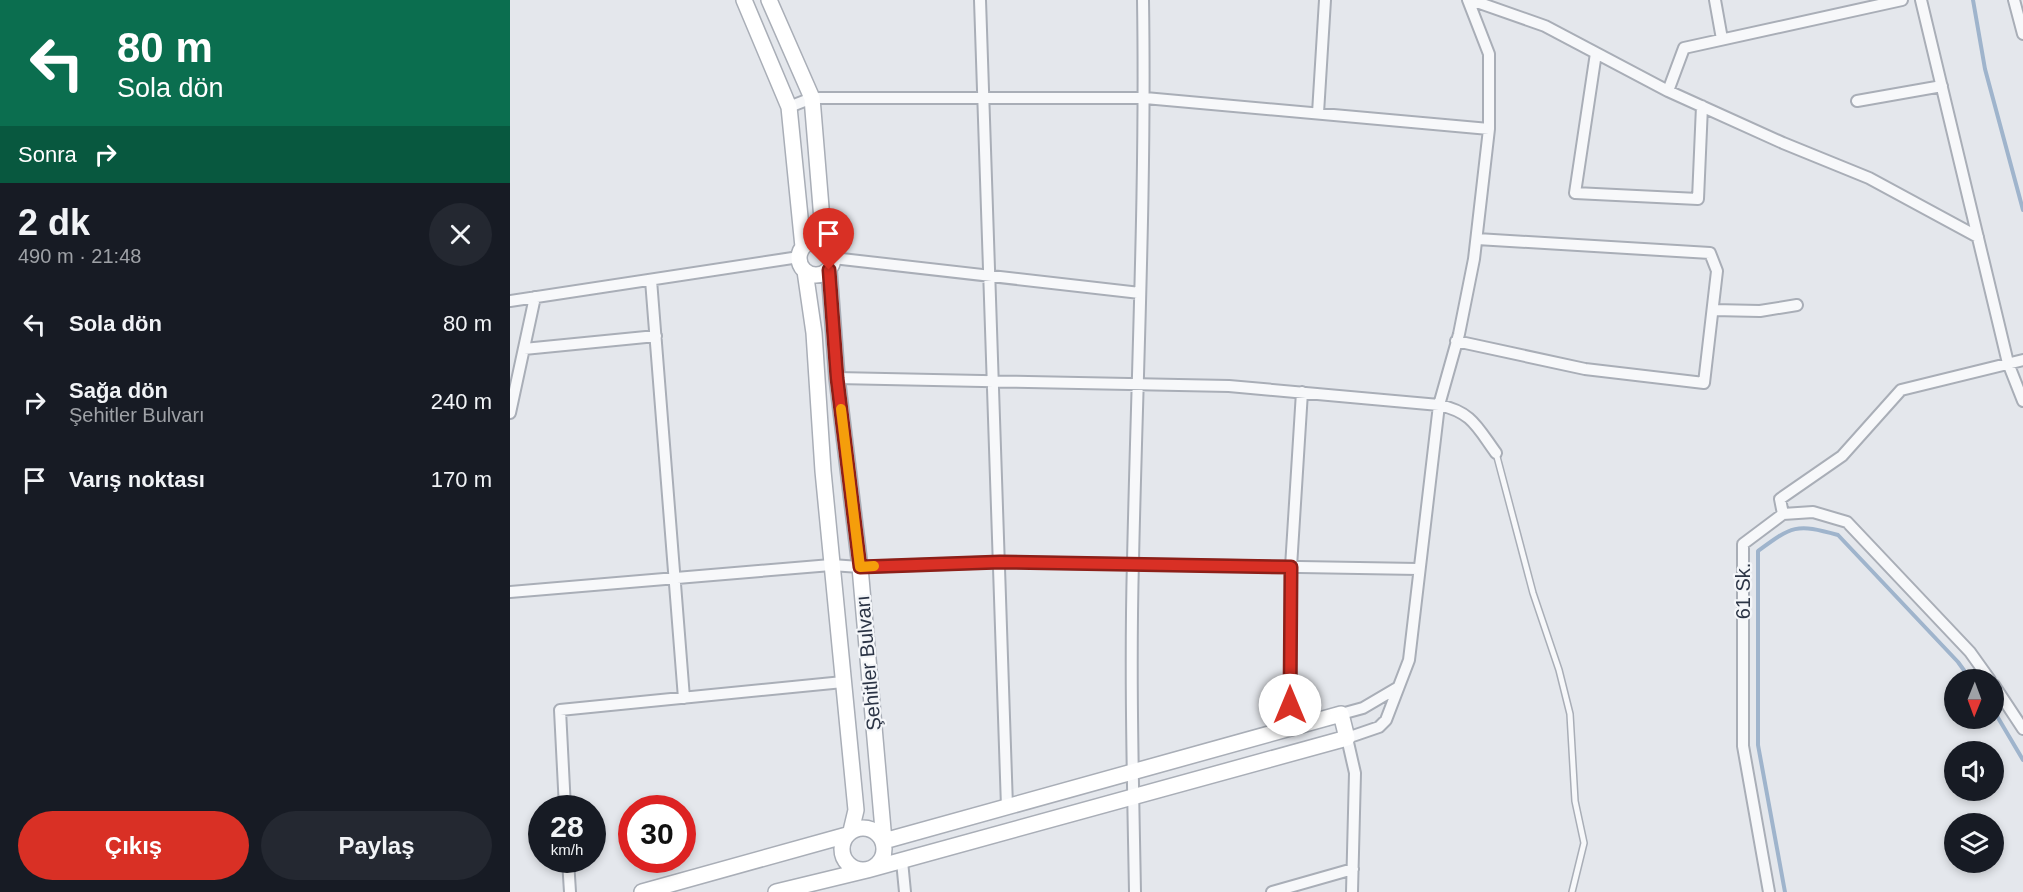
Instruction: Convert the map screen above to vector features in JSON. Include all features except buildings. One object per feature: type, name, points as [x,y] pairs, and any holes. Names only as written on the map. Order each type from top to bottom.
[{"type":"main road","name":"Şehitler Bulvarı","points":[[744,0],[789,107],[802,258],[814,333],[831,565],[856,810],[842,849],[843,856],[853,868],[867,870],[880,863],[885,848],[860,567],[837,378],[831,264]]},
{"type":"main road","points":[[769,0],[812,98],[824,244],[831,264],[814,275],[802,258],[813,242],[824,244]]},
{"type":"main road","points":[[642,892],[849,833],[858,828],[873,829],[884,841],[1341,714],[1347,738],[902,861],[776,892]]},
{"type":"street","points":[[980,0],[1007,807]]},
{"type":"street","points":[[1135,892],[1131,772],[1132,564],[1145,98],[1143,0]]},
{"type":"street","points":[[1318,113],[1325,0]]},
{"type":"street","points":[[1469,0],[1545,26],[1668,91],[1869,178],[1978,237]]},
{"type":"street","points":[[1352,892],[1354,773],[1347,738],[1379,727],[1386,720],[1396,688],[1409,660],[1439,405],[1456,341],[1477,238],[1489,129],[1489,54],[1469,0]]},
{"type":"street","points":[[1715,0],[1722,39]]},
{"type":"street","points":[[1668,91],[1684,48],[1902,0]]},
{"type":"street","points":[[1921,0],[2007,363],[2023,401]]},
{"type":"street","points":[[2014,0],[2023,34]]},
{"type":"street","points":[[1596,53],[1575,193],[1698,199],[1702,106]]},
{"type":"street","points":[[1857,101],[1942,86]]},
{"type":"street","points":[[789,107],[812,98],[985,96],[1145,98],[1489,129]]},
{"type":"street","points":[[1456,341],[1585,369],[1704,383],[1717,271],[1710,253],[1477,238]]},
{"type":"street","points":[[510,301],[802,258]]},
{"type":"street","points":[[831,264],[988,276],[1140,293]]},
{"type":"street","points":[[651,280],[684,698]]},
{"type":"street","points":[[510,413],[535,297]]},
{"type":"street","points":[[1713,310],[1753,312],[1797,305]]},
{"type":"street","points":[[524,350],[656,336]]},
{"type":"street","points":[[1982,669],[1970,652],[1847,522],[1813,512],[1783,514],[1780,499],[1842,456],[1901,390],[2023,360]]},
{"type":"street","points":[[837,378],[1229,386],[1439,405],[1460,410],[1473,422],[1496,453]]},
{"type":"street","points":[[1290,728],[1291,567],[1302,392]]},
{"type":"street","name":"61 Sk.","points":[[1769,892],[1743,746],[1743,544],[1783,514]]},
{"type":"street","points":[[510,592],[831,565],[860,567],[1000,562],[1418,569]]},
{"type":"street","points":[[564,795],[560,710],[843,682]]},
{"type":"street","points":[[1341,714],[1363,708],[1396,688]]},
{"type":"street","points":[[2004,700],[2023,729]]},
{"type":"street","points":[[902,861],[905,892]]},
{"type":"street","points":[[1272,892],[1353,869]]},
{"type":"street","points":[[569,873],[570,892]]},
{"type":"lane","points":[[1496,453],[1570,714],[1575,801],[1584,843],[1572,892]]},
{"type":"waterway","points":[[1973,0],[1985,69],[2023,210]]},
{"type":"waterway","points":[[1785,892],[1758,745],[1758,551],[1779,536],[1795,529],[1813,529],[1838,535],[1963,669]]},
{"type":"waterway","points":[[2004,728],[2023,760]]},
{"type":"slow traffic","points":[[841,409],[860,567],[874,566]]},
{"type":"route","points":[[829,270],[837,378],[860,567],[1000,562],[1291,567],[1290,705]]}]
